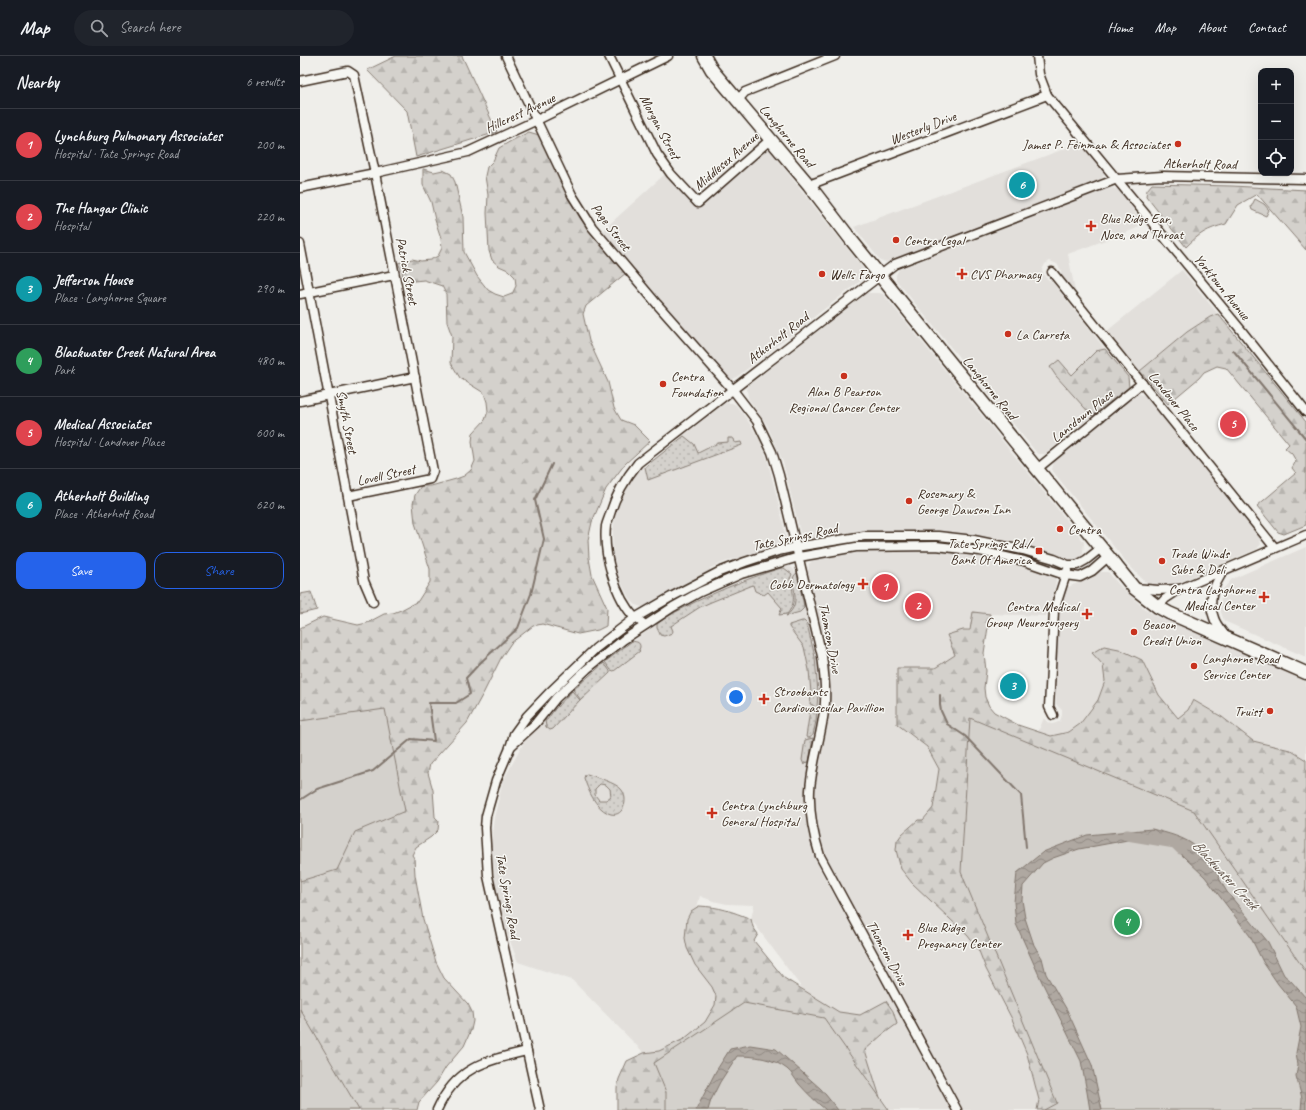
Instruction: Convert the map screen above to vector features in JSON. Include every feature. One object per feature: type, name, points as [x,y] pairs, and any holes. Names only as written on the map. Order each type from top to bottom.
[{"type":"main road","name":"Langhorne Road","points":[[704,56],[712,70],[809,185],[852,241],[1134,588],[1158,607],[1306,673]]},
{"type":"street","name":"Page Street","points":[[506,56],[572,195],[592,227],[733,390]]},
{"type":"street","name":"Morgan Street","points":[[609,56],[657,154],[671,174],[698,202]]},
{"type":"street","name":"Hillcrest Avenue","points":[[300,188],[468,152],[668,56]]},
{"type":"street","points":[[738,100],[745,92],[835,56]]},
{"type":"street","name":"Yorktown Avenue","points":[[1037,56],[1039,74],[1047,95],[1248,339],[1306,412]]},
{"type":"street","name":"Patrick Street","points":[[300,81],[348,71],[354,75],[375,173],[433,471],[430,479]]},
{"type":"street","name":"Westerly Drive","points":[[809,185],[1047,95]]},
{"type":"street","name":"Middlesex Avenue","points":[[698,202],[770,139]]},
{"type":"street","name":"Atherholt Road","points":[[637,630],[635,618],[623,600],[612,576],[607,553],[606,525],[615,498],[626,478],[638,463],[895,264],[1117,179],[1162,176],[1306,179]]},
{"type":"street","name":"Smyth Street","points":[[300,244],[364,581],[373,602]]},
{"type":"street","name":"Landover Place","points":[[1052,272],[1275,548]]},
{"type":"street","points":[[300,294],[394,275]]},
{"type":"street","points":[[300,400],[415,377]]},
{"type":"street","name":"Lansdown Place","points":[[1038,469],[1142,383]]},
{"type":"street","name":"Thomson Drive","points":[[733,390],[757,421],[772,452],[784,493],[822,656],[825,682],[825,702],[810,788],[810,815],[820,856],[957,1110]]},
{"type":"street","name":"Lovell Street","points":[[348,496],[430,479]]},
{"type":"street","points":[[1158,607],[1165,599],[1180,589],[1306,535]]},
{"type":"street","name":"Tate Springs Road","points":[[540,1110],[488,876],[485,828],[486,816],[496,781],[510,748],[514,734],[527,716],[549,693],[596,648],[635,618],[719,572],[745,562],[796,547],[864,536],[938,536],[974,540],[1023,550],[1054,559],[1068,565]]},
{"type":"street","name":"Tate Springs Road","points":[[510,748],[535,724],[556,698],[587,669],[637,630],[700,592],[741,574],[799,557],[856,547],[936,546],[980,551],[1024,561],[1066,575],[1080,577],[1092,571],[1105,552]]},
{"type":"street","points":[[1053,715],[1049,707],[1054,611],[1058,594],[1066,575],[1068,565],[1077,564],[1105,552]]},
{"type":"street","points":[[1224,569],[1215,583],[1211,595],[1211,607],[1215,622],[1226,638]]},
{"type":"street","points":[[1134,588],[1158,590],[1180,589]]},
{"type":"street","name":"Atherholt Road","points":[[635,618],[645,624]]},
{"type":"street","points":[[437,1110],[448,1090],[456,1080],[466,1072],[492,1060],[527,1052]]},
{"type":"shaded area","points":[[1080,142],[1103,168],[1104,174],[1102,178],[1093,183],[938,243],[886,262],[880,260],[854,227],[1072,146]]},
{"type":"shaded area","points":[[764,149],[769,149],[865,271],[863,279],[730,381],[602,231],[665,174],[694,203]]},
{"type":"shaded area","points":[[1113,188],[1119,190],[1143,223],[1135,229],[1068,254],[1075,291],[1061,276],[1061,270],[1057,264],[1050,261],[1045,264],[1042,270],[1045,277],[1053,283],[1105,349],[1096,351],[1071,375],[1050,367],[1056,376],[1092,416],[1045,454],[1039,454],[896,280],[896,275],[899,269],[1105,189]]},
{"type":"shaded area","points":[[1182,270],[1218,314],[1210,317],[1187,332],[1139,371],[1107,331]]},
{"type":"shaded area","points":[[867,293],[883,294],[1069,523],[1084,542],[1083,554],[1080,557],[1075,560],[1070,560],[993,539],[956,534],[909,531],[880,532],[850,534],[813,540],[806,538],[800,532],[783,462],[767,425],[748,398],[747,389],[750,384]]},
{"type":"shaded area","points":[[1138,394],[1145,395],[1259,536],[1261,544],[1257,549],[1173,585],[1160,587],[1146,583],[1127,563],[1052,470],[1054,461],[1131,398]]},
{"type":"shaded area","points":[[726,403],[736,405],[760,440],[767,458],[786,539],[783,545],[777,548],[737,561],[733,559],[710,568],[710,572],[644,608],[636,605],[629,598],[617,574],[613,555],[613,532],[619,502],[637,473]]},
{"type":"shaded area","name":"Centra Langhorne Medical Center","points":[[1306,547],[1306,657],[1224,621],[1219,606],[1223,589],[1232,579]]},
{"type":"shaded area","name":"Centra Lynchburg General Hospital","points":[[882,550],[924,550],[989,557],[1021,563],[1052,574],[1056,579],[1046,616],[973,612],[971,628],[947,635],[955,655],[935,668],[898,668],[897,724],[927,747],[939,769],[933,808],[923,820],[918,820],[902,834],[901,869],[912,883],[968,936],[979,951],[986,969],[1012,1019],[1027,1054],[1039,1100],[1037,1110],[962,1110],[826,857],[819,834],[809,837],[820,869],[951,1110],[890,1110],[751,919],[754,905],[727,904],[700,896],[693,922],[744,1003],[654,1063],[572,980],[518,962],[502,920],[489,861],[494,818],[503,781],[523,744],[572,691],[612,657],[657,624],[699,601],[741,582],[785,566],[791,567],[799,579],[813,641],[823,643],[808,572],[809,564],[815,558]]},
{"type":"shaded area","points":[[1099,572],[1108,572],[1120,586],[1146,610],[1158,617],[1306,680],[1306,760],[1290,750],[1253,741],[1222,717],[1193,700],[1188,710],[1178,718],[1159,695],[1142,660],[1103,665],[1105,681],[1098,700],[1080,724],[1069,732],[1051,736],[1038,732],[1044,718],[1047,722],[1052,724],[1060,721],[1062,715],[1062,710],[1056,704],[1055,692],[1058,613],[1060,602],[1066,588],[1089,580]]},
{"type":"green space","points":[[396,56],[462,56],[497,132],[416,157],[407,111],[367,70]]},
{"type":"green space","points":[[529,132],[539,135],[580,218],[626,273],[586,306],[583,314],[589,341],[608,382],[614,408],[621,420],[634,425],[650,441],[625,464],[606,489],[592,522],[588,540],[589,558],[592,575],[607,608],[606,626],[598,630],[578,634],[542,624],[533,626],[511,643],[501,658],[467,723],[430,764],[428,773],[433,790],[435,817],[439,821],[438,830],[431,837],[416,847],[412,855],[414,858],[415,875],[423,919],[436,962],[444,978],[468,1004],[472,1012],[473,1021],[471,1030],[464,1046],[446,1067],[437,1082],[419,1102],[417,1110],[300,1110],[300,628],[323,617],[358,625],[367,623],[384,614],[401,610],[418,601],[430,582],[430,569],[415,523],[413,504],[415,495],[421,486],[431,486],[456,479],[464,476],[471,470],[475,461],[472,442],[473,433],[485,420],[488,411],[484,393],[460,378],[451,363],[452,336],[447,322],[446,294],[442,286],[424,280],[403,280],[402,271],[398,263],[412,259],[421,261],[430,260],[438,256],[442,248],[441,238],[431,202],[423,185],[423,169],[434,172],[443,170],[451,174],[455,182],[463,217],[464,252],[477,276],[488,290],[495,294],[504,297],[512,294],[516,286],[515,277],[508,270],[499,266],[492,260],[489,251],[487,213],[488,195],[485,176],[487,167],[493,161],[499,148]]},
{"type":"green space","points":[[1152,184],[1306,190],[1306,250],[1257,194],[1238,205],[1226,224],[1204,232],[1186,247],[1146,196],[1147,190]]},
{"type":"green space","points":[[1255,199],[1264,204],[1269,210],[1266,216],[1252,210],[1251,207]]},
{"type":"green space","points":[[1218,314],[1306,422],[1306,525],[1284,534],[1278,532],[1257,506],[1296,473],[1292,468],[1296,461],[1292,454],[1285,448],[1289,444],[1226,368],[1217,366],[1204,372],[1168,404],[1140,371],[1187,332],[1210,317]]},
{"type":"green space","points":[[1105,349],[1128,377],[1129,387],[1092,416],[1056,376],[1050,367],[1059,360],[1072,375],[1096,351]]},
{"type":"green space","points":[[684,436],[694,444],[698,453],[718,443],[728,442],[728,438],[734,439],[735,443],[741,442],[742,445],[648,480],[645,467]]},
{"type":"green space","points":[[904,539],[932,541],[930,543],[904,542],[868,544],[804,553],[803,551],[868,540]]},
{"type":"green space","points":[[945,541],[1008,551],[1056,564],[1061,569],[1024,558],[943,543]]},
{"type":"green space","points":[[791,553],[792,555],[764,564],[645,621],[643,619],[681,596],[711,581],[742,568]]},
{"type":"green space","points":[[784,568],[792,574],[790,579],[793,602],[787,614],[779,615],[782,608],[768,592],[764,595],[755,591],[753,585],[700,607],[671,626],[673,631],[672,633],[664,636],[660,635],[657,624],[675,612],[727,588]]},
{"type":"green space","points":[[797,573],[804,608],[800,612],[786,616],[792,610],[794,604],[795,598],[793,581],[794,576]]},
{"type":"green space","points":[[311,592],[317,610],[300,614],[300,594]]},
{"type":"green space","points":[[973,612],[990,614],[984,653],[986,671],[984,688],[985,697],[989,706],[994,712],[1018,725],[1051,736],[1069,732],[1080,724],[1098,700],[1105,681],[1103,665],[1092,653],[1104,646],[1119,649],[1142,660],[1159,695],[1178,718],[1188,710],[1193,700],[1222,717],[1253,741],[1290,750],[1306,760],[1306,998],[1090,1110],[1037,1110],[1039,1100],[1027,1054],[1012,1019],[986,969],[979,951],[968,936],[912,883],[901,869],[896,850],[897,841],[902,834],[918,820],[923,820],[933,808],[939,769],[927,747],[897,724],[897,668],[935,668],[955,655],[947,635],[963,630],[970,630]]},
{"type":"green space","points":[[802,621],[807,624],[815,657],[818,693],[811,693],[809,670],[804,647],[789,627],[789,625]]},
{"type":"green space","points":[[632,626],[634,626],[634,628],[536,717],[534,716],[541,706],[579,668]]},
{"type":"green space","points":[[632,641],[639,643],[640,651],[614,671],[611,670],[605,662]]},
{"type":"green space","points":[[604,663],[610,673],[581,700],[573,690]]},
{"type":"green space","points":[[572,691],[580,700],[553,729],[550,730],[546,727],[545,720],[547,720],[554,710]]},
{"type":"green space","points":[[811,694],[818,694],[816,721],[813,735],[808,738],[806,737],[810,710],[813,711],[813,705],[810,704]]},
{"type":"green space","points":[[385,709],[405,811],[355,832],[337,870],[300,881],[300,721]]},
{"type":"green space","points":[[970,718],[1194,811],[1306,972],[1306,1110],[1044,1110],[1057,1103],[961,872]]},
{"type":"green space","points":[[813,738],[809,762],[804,763],[804,765],[802,760],[805,740]]},
{"type":"green space","points":[[587,774],[606,780],[621,789],[624,793],[625,803],[624,807],[618,814],[608,813],[599,807],[588,788],[584,778]],"holes":[[[600,784],[606,785],[610,789],[611,796],[606,800],[599,800],[595,795],[595,789]]]},
{"type":"green space","points":[[699,906],[725,910],[751,919],[753,927],[758,934],[754,941],[784,978],[839,1012],[860,1015],[886,1001],[893,1011],[897,1024],[865,1050],[884,1110],[617,1110],[617,1088],[619,1079],[627,1061],[644,1053],[659,1051],[684,1039],[705,1022],[715,1005],[716,996],[712,987],[695,965],[687,948],[685,938],[687,919],[691,911]]},
{"type":"green space","points":[[744,1003],[824,1018],[889,1110],[666,1110],[666,1092],[654,1063]]},
{"type":"green space","points":[[300,1009],[359,1110],[300,1110]]},
{"type":"water","points":[[1152,829],[1187,841],[1197,848],[1208,861],[1215,865],[1220,880],[1227,892],[1268,942],[1284,975],[1306,998],[1306,1110],[1301,1110],[1302,1098],[1296,1076],[1298,1064],[1296,1053],[1301,1027],[1296,1006],[1278,984],[1263,962],[1250,936],[1205,877],[1165,839],[1150,834],[1133,839],[1079,849],[1053,858],[1043,863],[1023,886],[1022,900],[1025,918],[1034,945],[1042,958],[1046,974],[1067,1010],[1092,1065],[1102,1110],[1090,1110],[1081,1061],[1042,982],[1016,924],[1014,902],[1017,873],[1043,852],[1087,835]]},
{"type":"water","points":[[750,1045],[776,1049],[821,1089],[838,1110],[826,1110],[805,1091],[792,1074],[782,1065],[763,1058],[737,1056],[720,1082],[708,1110],[696,1110],[716,1071],[730,1049]]},
{"type":"waterway","points":[[1233,350],[1306,439]]},
{"type":"waterway","points":[[300,800],[317,789],[373,771],[411,739],[434,741],[429,703],[456,703],[470,694],[466,678],[518,628],[531,594],[544,539],[535,500],[552,464]]},
{"type":"waterway","points":[[940,695],[941,711],[947,724],[965,736],[1021,795],[1026,847]]},
{"type":"waterway","name":"Blackwater Creek","points":[[1127,835],[1175,843],[1181,849]]},
{"type":"place","name":"James P. Feinman & Associates","points":[[1178,144]]},
{"type":"place","name":"Atherholt Building","points":[[1022,185]]},
{"type":"place","name":"Blue Ridge Ear, Nose, and Throat","points":[[1091,226]]},
{"type":"place","name":"Centra Legal","points":[[896,240]]},
{"type":"place","name":"Wells Fargo","points":[[822,274]]},
{"type":"place","name":"CVS Pharmacy","points":[[962,274]]},
{"type":"place","name":"La Carreta","points":[[1008,334]]},
{"type":"place","name":"Alan B Pearson Regional Cancer Center","points":[[844,376]]},
{"type":"place","name":"Centra Foundation","points":[[663,384]]},
{"type":"place","name":"Medical Associates","points":[[1233,424]]},
{"type":"place","name":"Rosemary & George Dawson Inn","points":[[909,501]]},
{"type":"place","name":"Centra","points":[[1060,529]]},
{"type":"place","name":"Tate Springs Rd./ Bank Of America","points":[[1039,551]]},
{"type":"place","name":"Trade Winds Subs & Deli","points":[[1162,561]]},
{"type":"place","name":"Cobb Dermatology","points":[[863,584]]},
{"type":"place","name":"Lynchburg Pulmonary Associates","points":[[885,587]]},
{"type":"place","name":"Centra Langhorne Medical Center","points":[[1264,597]]},
{"type":"place","name":"The Hangar Clinic","points":[[918,606]]},
{"type":"place","name":"Centra Medical Group Neurosurgery","points":[[1087,614]]},
{"type":"place","name":"Beacon Credit Union","points":[[1134,632]]},
{"type":"place","name":"Langhorne Road Service Center","points":[[1194,666]]},
{"type":"place","name":"Jefferson House","points":[[1013,686]]},
{"type":"place","name":"Stroobants Cardiovascular Pavillion","points":[[764,699]]},
{"type":"place","name":"Truist","points":[[1270,711]]},
{"type":"place","name":"Centra Lynchburg General Hospital","points":[[712,813]]},
{"type":"place","name":"Blackwater Creek Natural Area","points":[[1127,922]]},
{"type":"place","name":"Blue Ridge Pregnancy Center","points":[[908,935]]}]
